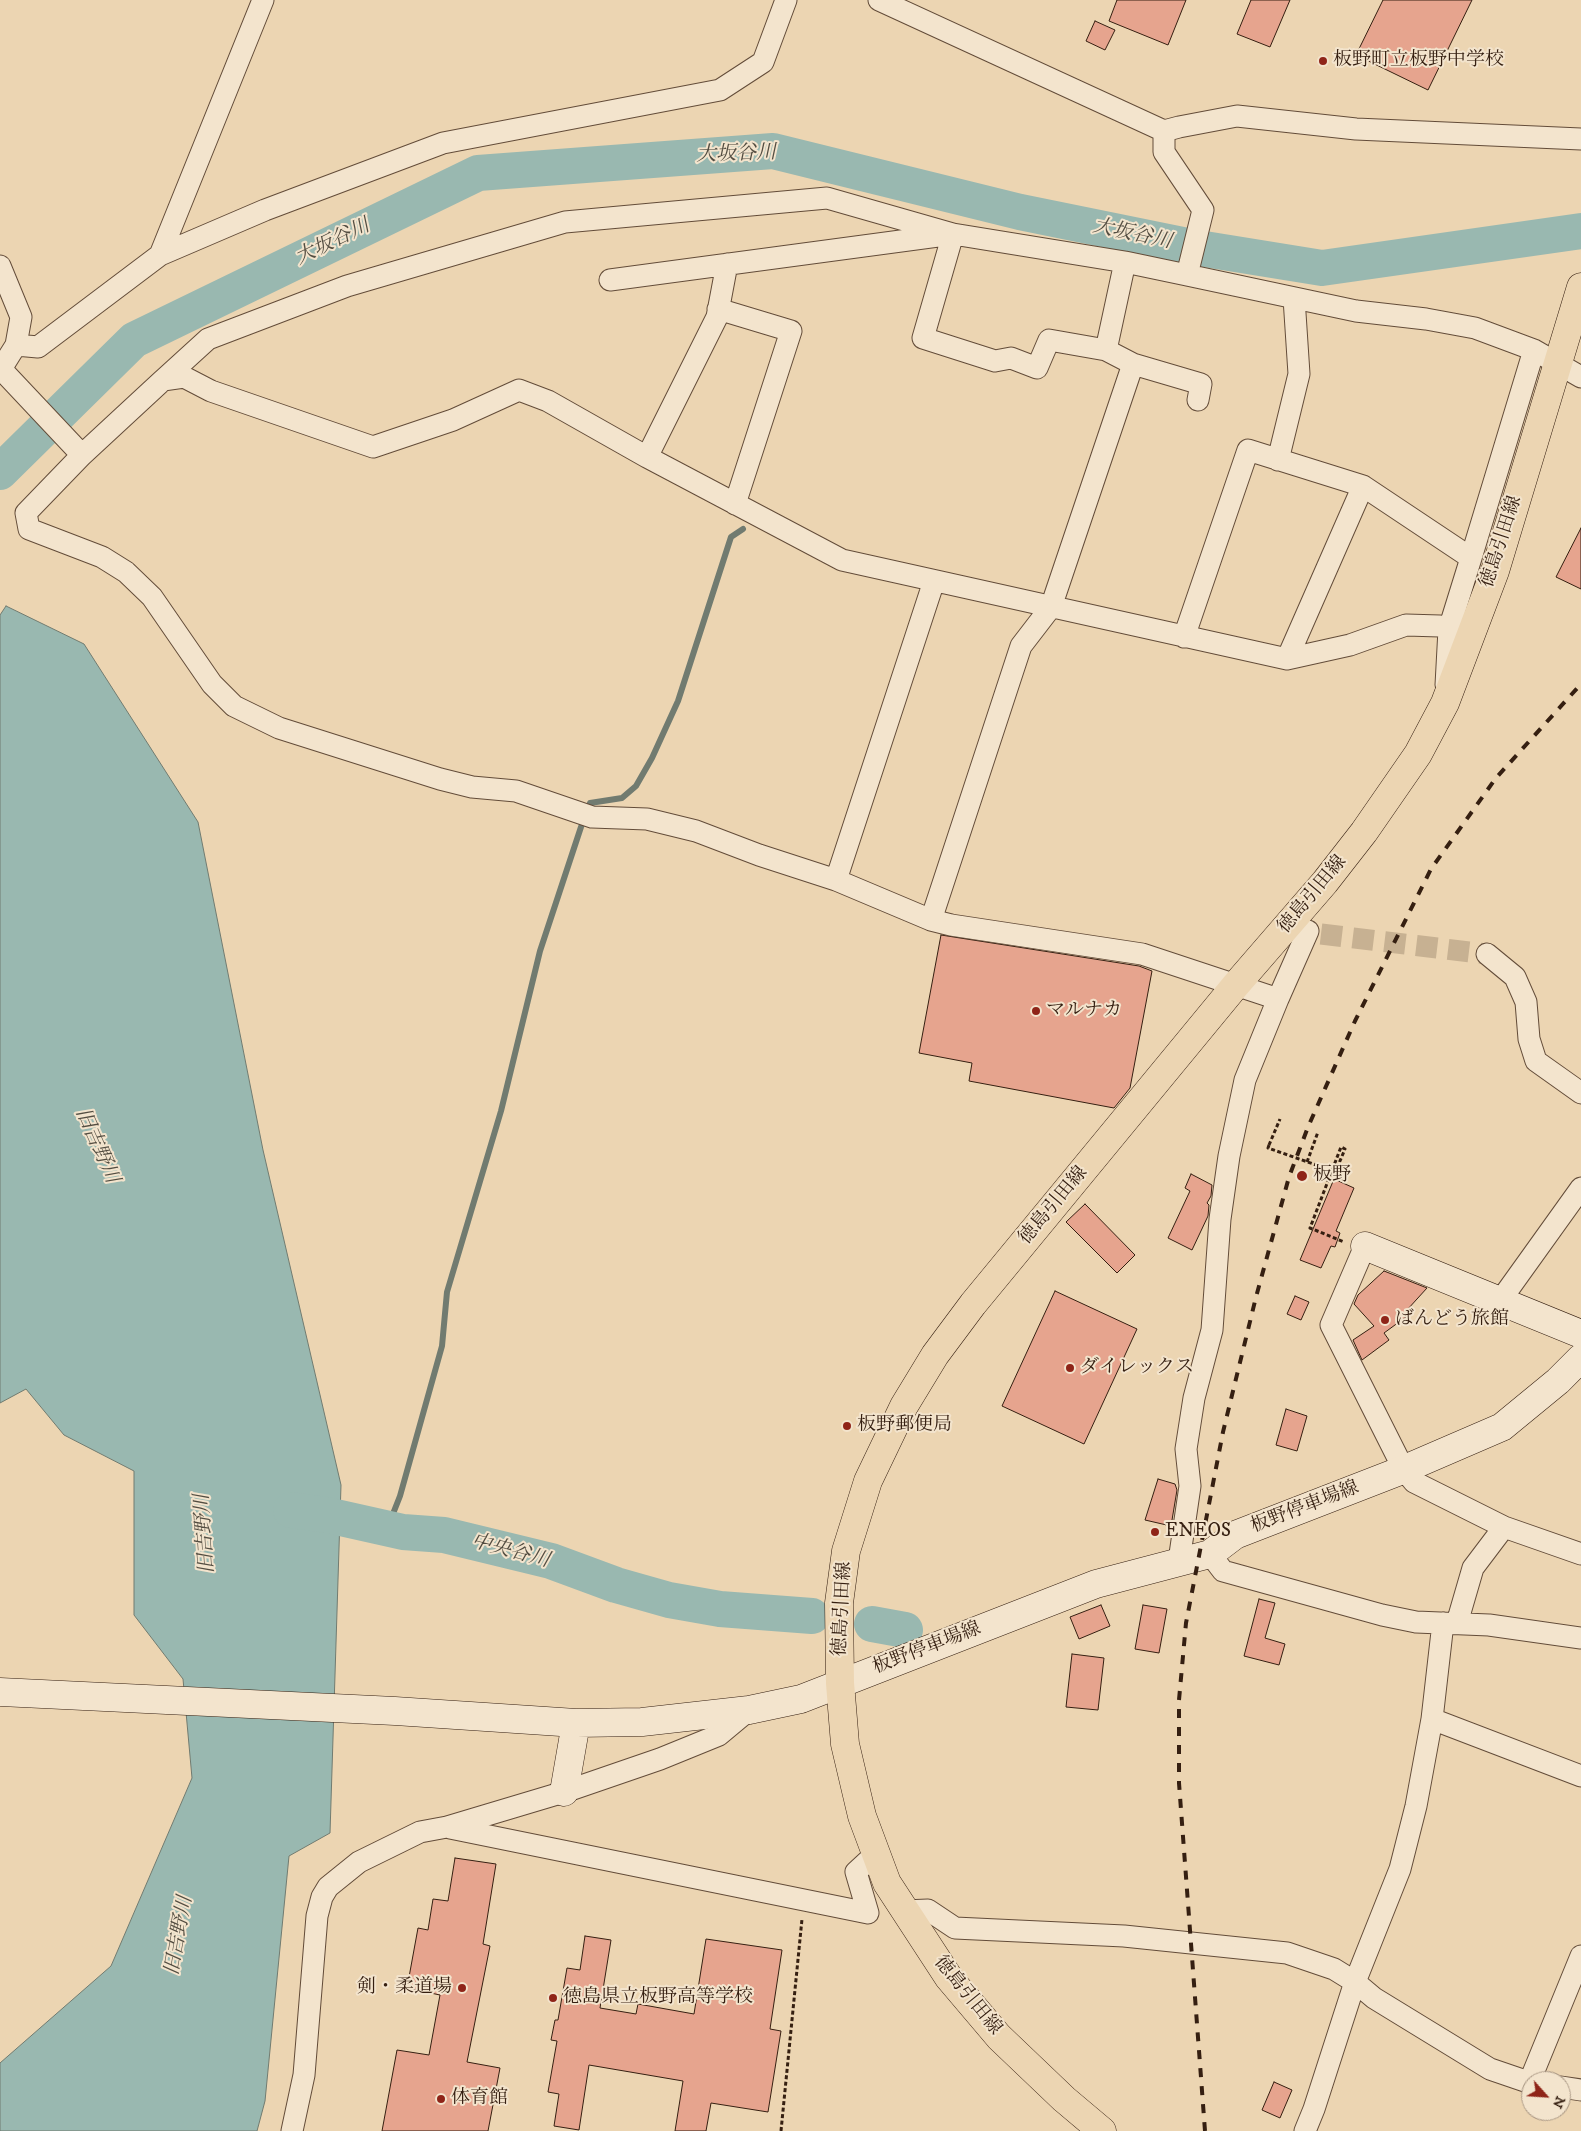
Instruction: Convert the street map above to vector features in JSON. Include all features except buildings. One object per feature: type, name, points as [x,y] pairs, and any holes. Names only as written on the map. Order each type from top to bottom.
[{"type":"main road","name":"徳島引田線","points":[[1102,2131],[1064,2099],[999,2037],[949,1978],[887,1883],[862,1816],[844,1744],[840,1683],[839,1604],[846,1551],[868,1480],[904,1406],[935,1355],[973,1304],[1235,986],[1325,882],[1364,832],[1418,754],[1445,703],[1495,571],[1565,365],[1581,287]]},
{"type":"main road","points":[[1365,1248],[1581,1334]]},
{"type":"main road","name":"板野停車場線","points":[[0,1692],[395,1711],[576,1723],[642,1722],[749,1710],[801,1699],[1096,1584],[1180,1560],[1210,1554],[1235,1535],[1404,1470],[1502,1426],[1558,1381],[1581,1358]]},
{"type":"main road","points":[[564,1792],[576,1723]]},
{"type":"street","points":[[160,255],[263,0]]},
{"type":"street","points":[[16,345],[38,347],[160,255],[265,210],[443,143],[720,90],[763,62],[786,0]]},
{"type":"street","points":[[879,0],[1164,131],[1237,116],[1356,129],[1581,139]]},
{"type":"street","points":[[1164,131],[1164,152],[1203,210],[1188,271]]},
{"type":"street","points":[[1278,999],[1142,954],[951,925],[931,920],[836,880],[759,855],[696,831],[647,819],[587,815],[516,791],[472,787],[440,779],[279,728],[234,706],[212,684],[152,598],[126,572],[102,557],[29,529],[26,512],[77,449],[162,380],[208,339],[347,286],[565,222],[827,198],[953,234],[1188,271],[1294,298],[1356,311],[1426,319],[1475,328],[1565,365],[1472,558],[1449,629],[1445,703]]},
{"type":"street","points":[[610,280],[953,234]]},
{"type":"street","points":[[953,234],[923,338],[995,361],[1011,358],[1037,368],[1048,340],[1106,350],[1133,364],[1202,384],[1198,400]]},
{"type":"street","points":[[1106,350],[1125,262]]},
{"type":"street","points":[[646,457],[717,316],[727,264]]},
{"type":"street","points":[[0,266],[20,317],[16,345],[1,369],[77,449]]},
{"type":"street","points":[[1278,460],[1299,374],[1294,298]]},
{"type":"street","points":[[718,310],[791,331],[735,504]]},
{"type":"street","points":[[931,920],[1021,646],[1051,608],[1133,364]]},
{"type":"street","points":[[162,380],[184,377],[211,391],[373,447],[453,420],[519,390],[548,401],[646,457],[842,560],[1287,660],[1350,645],[1406,625],[1440,626],[1449,629]]},
{"type":"street","points":[[1184,637],[1248,450],[1363,486],[1472,558]]},
{"type":"street","points":[[1287,660],[1363,486]]},
{"type":"street","points":[[836,880],[934,582]]},
{"type":"street","points":[[1180,1560],[1190,1486],[1186,1449],[1194,1398],[1212,1330],[1220,1219],[1229,1156],[1245,1080],[1278,999],[1315,932],[1325,882]]},
{"type":"street","points":[[1488,954],[1515,976],[1526,1002],[1529,1038],[1536,1061],[1581,1093]]},
{"type":"street","points":[[1500,1301],[1581,1188]]},
{"type":"street","points":[[1365,1248],[1331,1325],[1404,1470],[1414,1482],[1504,1527],[1581,1554]]},
{"type":"street","points":[[1304,2131],[1314,2109],[1355,1982],[1400,1869],[1416,1806],[1450,1623],[1473,1568],[1504,1527]]},
{"type":"street","points":[[1210,1554],[1223,1571],[1242,1578],[1416,1622],[1489,1625],[1581,1638]]},
{"type":"street","points":[[292,2131],[304,2075],[317,1916],[322,1897],[328,1887],[359,1862],[420,1832],[447,1827],[564,1792],[660,1759],[719,1735],[749,1710]]},
{"type":"street","points":[[1432,1719],[1581,1776]]},
{"type":"street","points":[[447,1827],[868,1914],[856,1872],[877,1855]]},
{"type":"street","points":[[904,1911],[928,1910],[955,1928],[1124,1936],[1287,1952],[1334,1970],[1355,1982],[1374,1998],[1490,2070],[1521,2080]]},
{"type":"street","points":[[1535,2071],[1581,1956]]},
{"type":"path","points":[[1280,1119],[1268,1148],[1308,1160],[1336,1172],[1345,1149],[1341,1147],[1334,1165],[1310,1228],[1365,1248]]},
{"type":"path","points":[[1308,1160],[1318,1132]]},
{"type":"path","points":[[781,2131],[804,1901]]},
{"type":"water","name":"旧吉野川","points":[[6,606],[84,644],[198,822],[263,1150],[341,1485],[330,1833],[289,1856],[265,2101],[257,2131],[0,2131],[0,2063],[111,1966],[192,1778],[183,1679],[134,1615],[134,1471],[64,1435],[26,1389],[0,1403],[0,615]]},
{"type":"waterway","name":"大坂谷川","points":[[0,472],[134,340],[478,173],[773,151],[1020,212],[1192,247],[1322,268],[1581,231]]},
{"type":"waterway","points":[[387,1529],[400,1496],[442,1346],[447,1292],[501,1111],[540,951],[581,827],[590,803],[622,798],[636,786],[652,758],[678,701],[731,537],[743,529]]},
{"type":"waterway","name":"中央谷川","points":[[291,1510],[327,1515],[403,1532],[444,1535],[551,1561],[616,1585],[669,1600],[720,1609],[812,1616]]},
{"type":"waterway","name":"中央谷川","points":[[872,1624],[905,1630]]},
{"type":"tunnel","points":[[1321,934],[1487,954]]},
{"type":"railway","points":[[1205,2131],[1179,1783],[1179,1700],[1186,1623],[1223,1432],[1256,1297],[1289,1177],[1308,1127],[1355,1021],[1431,869],[1496,778],[1581,684]]},
{"type":"place","name":"板野町立板野中学校","points":[[1323,61]]},
{"type":"place","name":"マルナカ","points":[[1036,1011]]},
{"type":"place","name":"板野","points":[[1302,1176]]},
{"type":"place","name":"ばんどう旅館","points":[[1385,1320]]},
{"type":"place","name":"ダイレックス","points":[[1070,1368]]},
{"type":"place","name":"板野郵便局","points":[[847,1426]]},
{"type":"place","name":"ENEOS","points":[[1155,1532]]},
{"type":"place","name":"剣・柔道場","points":[[462,1988]]},
{"type":"place","name":"徳島県立板野高等学校","points":[[553,1998]]},
{"type":"place","name":"体育館","points":[[441,2099]]}]
